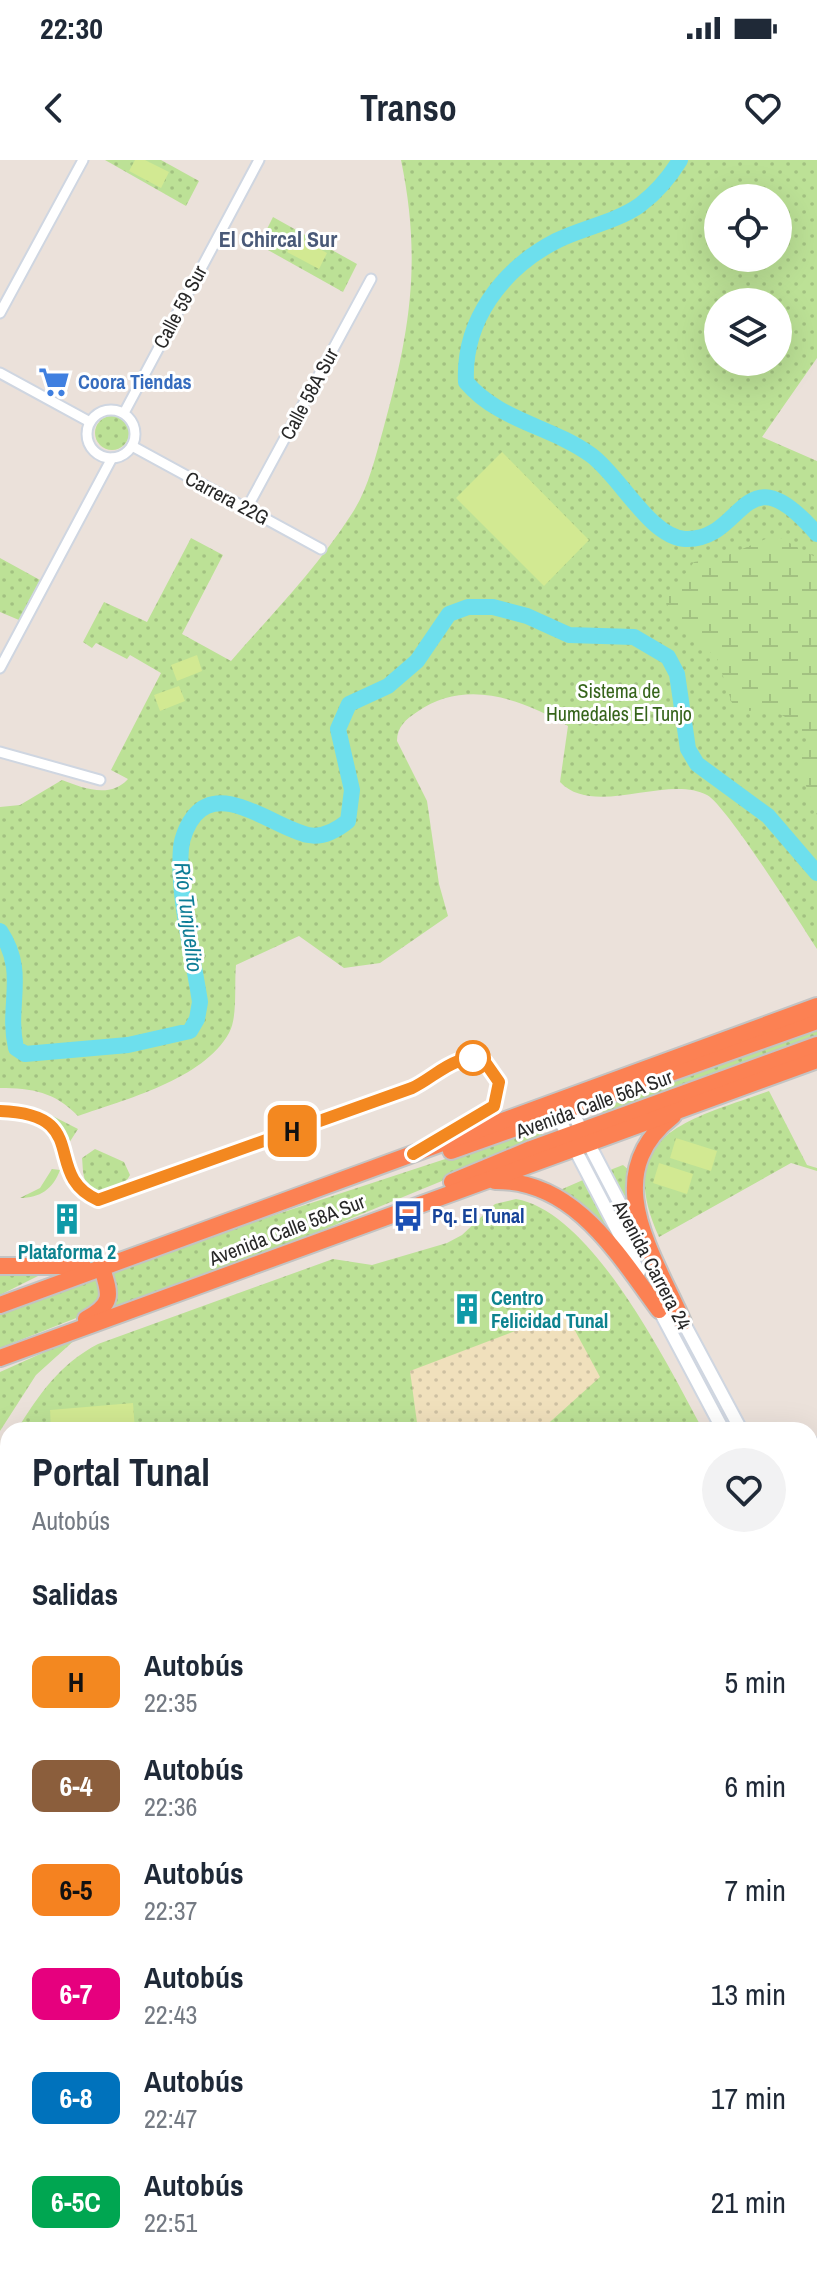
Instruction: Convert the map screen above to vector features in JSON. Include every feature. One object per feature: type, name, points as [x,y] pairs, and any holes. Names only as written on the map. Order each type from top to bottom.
[{"type":"highway","name":"Avenida Calle 56A Sur","points":[[561,1107],[817,1006]]},
{"type":"highway","points":[[759,1042],[789,1017]]},
{"type":"highway","name":"Avenida Calle 56A Sur","points":[[561,1107],[817,1021]]},
{"type":"highway","name":"Avenida Calle 56A Sur","points":[[578,1139],[817,1045]]},
{"type":"highway","name":"Avenida Calle 56A Sur","points":[[389,1213],[473,1172],[688,1107],[817,1060]]},
{"type":"highway","name":"Avenida Calle 58A Sur","points":[[0,1305],[101,1265],[561,1107]]},
{"type":"highway","points":[[683,1322],[641,1228],[633,1184],[641,1154],[651,1136],[688,1107]]},
{"type":"highway","name":"Avenida Calle 58A Sur","points":[[4,1357],[478,1182],[578,1139]]},
{"type":"highway","points":[[478,1182],[525,1182],[549,1191],[569,1204],[607,1241],[659,1310]]},
{"type":"highway","points":[[0,1266],[101,1265],[108,1291],[106,1304],[56,1337]]},
{"type":"main road","name":"Avenida Carrera 24","points":[[561,1107],[737,1422]]},
{"type":"main road","name":"Avenida Carrera 24","points":[[578,1139],[659,1310],[719,1422]]},
{"type":"street","points":[[0,313],[83,160]]},
{"type":"street","name":"Calle 59 Sur","points":[[124,413],[259,160]]},
{"type":"street","name":"Calle 58A Sur","points":[[247,508],[371,279]]},
{"type":"street","points":[[0,373],[90,422]]},
{"type":"street","points":[[107,410],[124,413],[135,427],[132,446],[126,454],[112,458],[98,454],[89,444],[90,422],[107,410]]},
{"type":"street","name":"Carrera 22G","points":[[132,446],[321,549]]},
{"type":"street","points":[[0,668],[112,458]]},
{"type":"street","points":[[0,752],[100,780]]},
{"type":"green space","points":[[105,160],[161,160],[199,181],[186,206]]},
{"type":"green space","points":[[135,160],[145,160],[169,172],[161,188],[129,171]]},
{"type":"green space","name":"Sistema de Humedales El Tunjo","points":[[401,160],[817,160],[817,358],[762,437],[817,461],[817,949],[746,842],[707,795],[672,789],[611,796],[574,792],[560,782],[568,726],[512,701],[474,694],[455,696],[417,712],[400,728],[397,736],[427,801],[439,884],[448,916],[380,963],[344,968],[299,936],[236,965],[234,1018],[229,1033],[201,1063],[139,1095],[78,1116],[61,1102],[42,1093],[0,1088],[0,807],[20,805],[62,780],[105,790],[113,789],[128,779],[111,770],[161,673],[130,655],[127,659],[96,643],[92,648],[83,642],[104,602],[147,622],[191,538],[223,555],[182,634],[231,661],[338,535],[362,495],[374,463],[400,361],[410,296],[411,231]]},
{"type":"green space","points":[[273,217],[357,264],[343,292],[259,245]]},
{"type":"green space","points":[[296,236],[327,253],[319,269],[287,252]]},
{"type":"green space","points":[[112,416],[124,421],[129,433],[124,445],[112,450],[100,445],[95,433],[100,421]]},
{"type":"green space","points":[[502,452],[589,540],[544,586],[456,498]]},
{"type":"green space","points":[[775,535],[817,558],[817,815],[798,764],[809,741],[779,714],[763,710],[740,712],[732,703],[717,658],[682,627],[665,601],[694,562],[721,558]]},
{"type":"green space","points":[[0,558],[40,580],[19,620],[0,612]]},
{"type":"green space","points":[[197,655],[202,671],[177,681],[171,665]]},
{"type":"green space","points":[[179,686],[185,701],[160,711],[154,695]]},
{"type":"green space","points":[[817,1026],[817,1040],[604,1117],[601,1108]]},
{"type":"green space","points":[[769,1091],[807,1165],[817,1168],[817,1171],[791,1163],[659,1237],[647,1202],[645,1174],[652,1153],[666,1136],[687,1123],[711,1111]]},
{"type":"green space","points":[[0,1106],[39,1109],[78,1129],[69,1143],[50,1119],[31,1110]]},
{"type":"green space","points":[[540,1128],[544,1139],[245,1262],[109,1309],[107,1270]]},
{"type":"green space","points":[[676,1138],[717,1151],[711,1171],[670,1158]]},
{"type":"green space","points":[[95,1149],[124,1162],[130,1175],[127,1180],[110,1190],[91,1188],[83,1174],[82,1158]]},
{"type":"green space","points":[[659,1163],[693,1174],[687,1194],[653,1183]]},
{"type":"green space","points":[[623,1165],[630,1171],[632,1216],[610,1170]]},
{"type":"green space","points":[[52,1169],[60,1170],[50,1187],[40,1194],[20,1198],[40,1188]]},
{"type":"green space","points":[[583,1180],[625,1256],[577,1203],[560,1190]]},
{"type":"green space","points":[[516,1199],[545,1210],[573,1232],[625,1295],[699,1422],[22,1422],[61,1371],[98,1344],[333,1259],[372,1265],[447,1243],[462,1235],[495,1204]]},
{"type":"green space","points":[[0,1271],[42,1274],[0,1295]]},
{"type":"green space","points":[[99,1272],[105,1290],[94,1311],[0,1348],[0,1311]]},
{"type":"green space","points":[[78,1337],[36,1375],[6,1422],[0,1422],[0,1372]]},
{"type":"green space","points":[[133,1403],[134,1422],[51,1422],[50,1410]]},
{"type":"sand","points":[[565,1312],[600,1377],[550,1422],[417,1422],[410,1371]]},
{"type":"waterway","name":"Río Tunjuelito","points":[[680,160],[672,173],[640,205],[556,241],[519,266],[503,282],[479,318],[471,338],[466,382],[494,406],[591,455],[648,517],[672,536],[685,539],[705,536],[758,498],[773,498],[792,509],[817,534]]},
{"type":"waterway","name":"Río Tunjuelito","points":[[0,931],[8,946],[15,975],[13,1017],[16,1048],[25,1054],[128,1045],[190,1031],[197,1019],[200,1002],[183,905],[180,866],[183,839],[192,818],[207,806],[220,803],[234,805],[314,836],[334,830],[348,821],[352,790],[338,729],[349,704],[388,686],[417,661],[449,614],[468,607],[493,607],[527,616],[569,635],[634,637],[668,657],[677,674],[688,749],[697,764],[768,816],[817,873]]},
{"type":"bus line","name":"H","points":[[0,1111],[36,1115],[52,1125],[74,1181],[84,1193],[98,1200],[412,1088],[457,1060],[477,1058],[485,1062],[499,1082],[494,1106],[483,1116],[413,1154]]},
{"type":"place","name":"Coora Tiendas","points":[[54,382]]},
{"type":"place","name":"Pq. El Tunal","points":[[408,1216]]},
{"type":"place","name":"Plataforma 2","points":[[67,1219]]},
{"type":"place","name":"Centro Felicidad Tunal","points":[[467,1309]]},
{"type":"district","name":"El Chircal Sur","points":[[278,239]]}]
